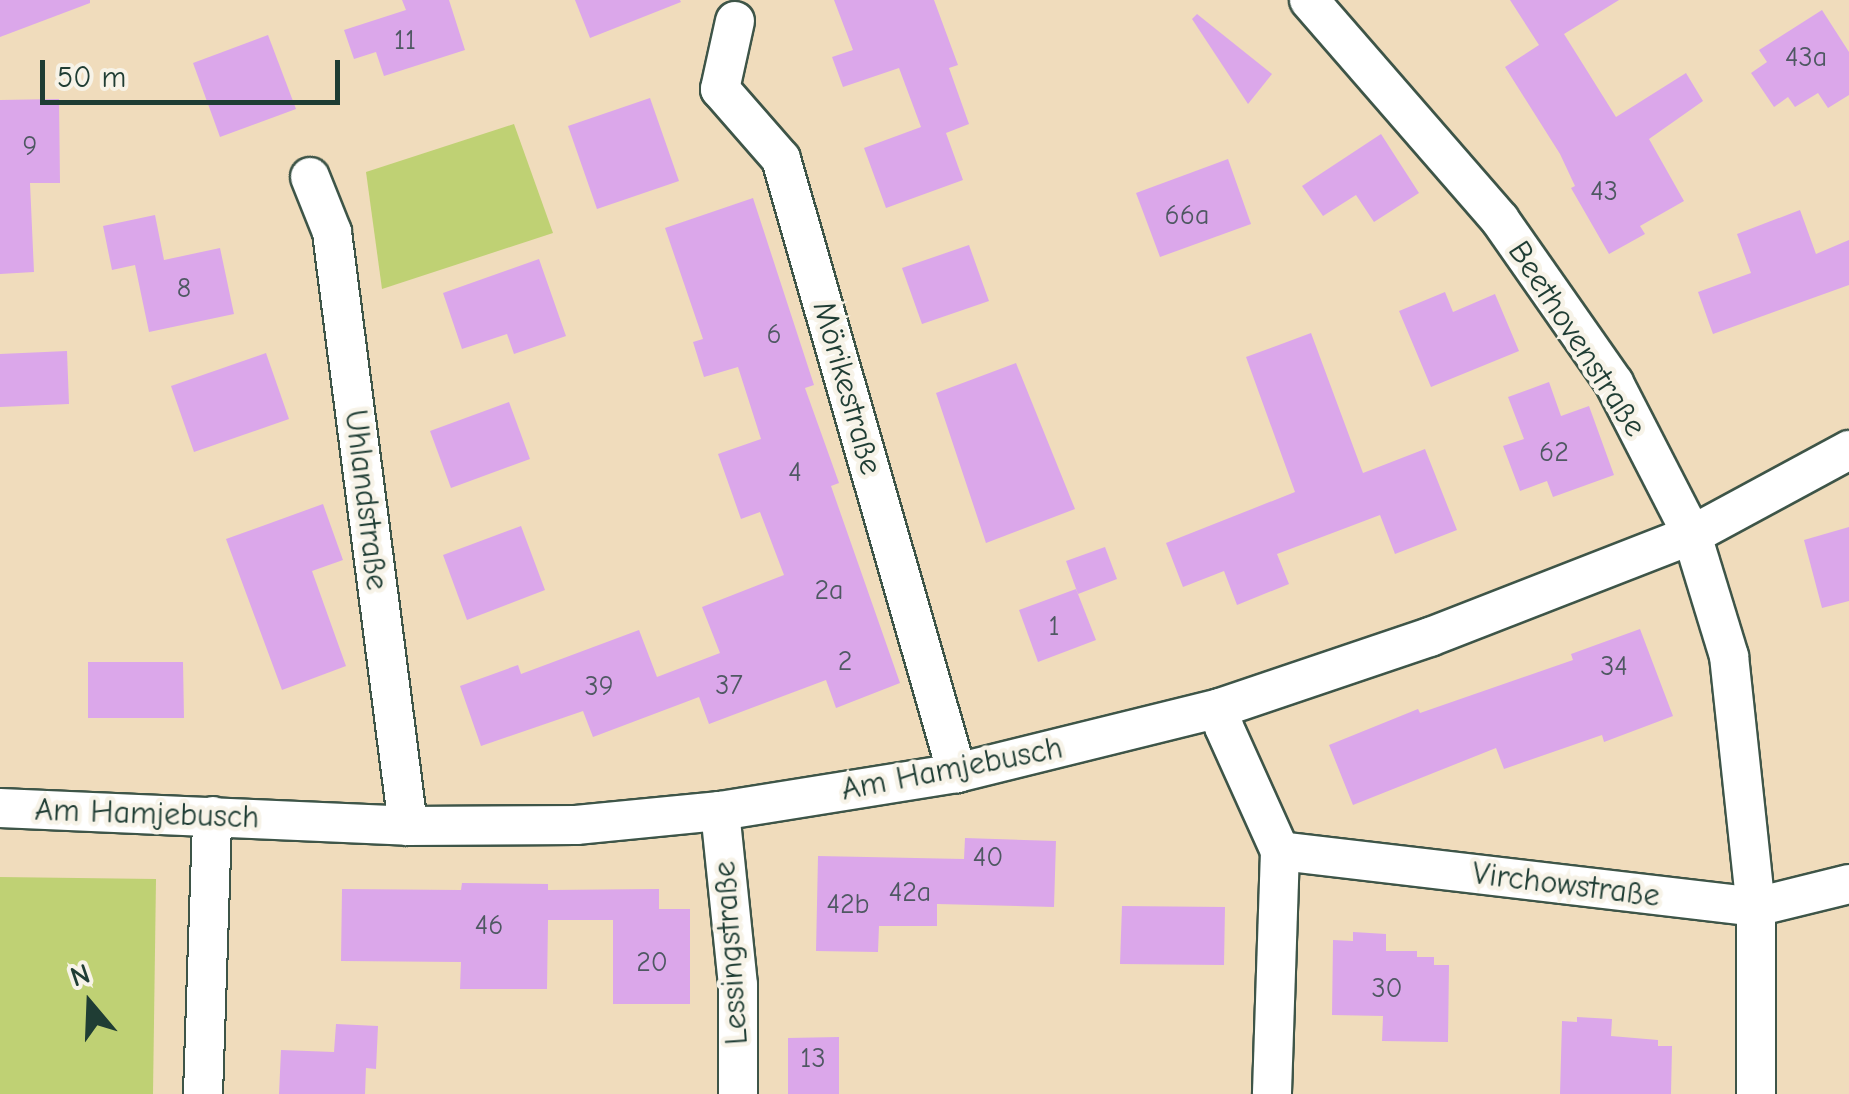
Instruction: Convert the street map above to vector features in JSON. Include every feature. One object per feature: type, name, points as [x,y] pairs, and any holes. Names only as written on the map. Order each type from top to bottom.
[{"type":"street","name":"Beethovenstraße","points":[[1308,0],[1500,220],[1614,383],[1692,535],[1728,656],[1756,907],[1756,1094]]},
{"type":"street","name":"Mörikestraße","points":[[735,21],[720,89],[781,159],[957,774]]},
{"type":"street","name":"Uhlandstraße","points":[[310,177],[332,232],[408,826]]},
{"type":"street","name":"Am Hamjebusch","points":[[0,808],[408,826],[576,825],[720,811],[957,774],[1220,708],[1430,638],[1692,535],[1849,450]]},
{"type":"street","points":[[1220,708],[1224,728],[1280,851],[1272,1094]]},
{"type":"street","name":"Lessingstraße","points":[[720,811],[738,985],[738,1094]]},
{"type":"street","points":[[202,1094],[212,816]]},
{"type":"street","name":"Virchowstraße","points":[[1280,851],[1756,907],[1849,884]]},
{"type":"green space","points":[[514,124],[553,233],[382,289],[366,172]]},
{"type":"green space","points":[[0,877],[156,879],[153,1094],[0,1094]]},
{"type":"building","points":[[0,0],[90,0],[90,3],[0,37]]},
{"type":"building","points":[[402,0],[449,0],[465,50],[384,76],[376,52],[354,59],[344,30],[406,10]]},
{"type":"building","points":[[575,0],[680,0],[681,2],[590,38]]},
{"type":"building","points":[[834,0],[934,0],[958,65],[949,68],[969,124],[946,133],[963,180],[886,208],[864,148],[921,127],[899,68],[843,87],[832,57],[853,50]]},
{"type":"building","points":[[1510,0],[1619,0],[1564,34],[1616,117],[1686,73],[1703,101],[1649,139],[1684,201],[1640,226],[1645,234],[1609,254],[1571,188],[1575,186],[1560,154],[1505,67],[1539,45]]},
{"type":"building","points":[[1822,10],[1849,52],[1849,95],[1828,108],[1818,93],[1795,107],[1788,97],[1774,107],[1751,73],[1767,62],[1759,50]]},
{"type":"building","points":[[1197,14],[1272,74],[1248,104],[1192,19]]},
{"type":"building","points":[[268,35],[296,109],[220,137],[193,63]]},
{"type":"building","points":[[650,98],[679,181],[597,209],[568,126]]},
{"type":"building","points":[[59,99],[60,183],[30,183],[34,272],[0,274],[0,100]]},
{"type":"building","points":[[1381,134],[1419,193],[1374,222],[1356,195],[1323,216],[1302,186]]},
{"type":"building","points":[[1228,159],[1251,224],[1160,257],[1136,193]]},
{"type":"building","points":[[753,198],[814,385],[805,388],[839,483],[831,486],[900,683],[836,708],[826,680],[709,724],[699,697],[593,737],[583,711],[481,746],[460,686],[518,665],[521,674],[639,630],[657,677],[720,653],[702,607],[784,575],[760,512],[741,519],[718,454],[761,439],[738,367],[704,377],[693,342],[703,339],[665,228]]},
{"type":"building","points":[[1800,210],[1816,254],[1849,240],[1849,285],[1713,334],[1698,292],[1751,273],[1737,234]]},
{"type":"building","points":[[155,215],[164,260],[220,248],[234,314],[149,332],[135,265],[112,270],[103,226]]},
{"type":"building","points":[[969,245],[989,301],[922,324],[902,268]]},
{"type":"building","points":[[539,259],[566,336],[514,354],[507,334],[462,349],[443,293]]},
{"type":"building","points":[[1445,292],[1453,312],[1495,294],[1519,351],[1431,387],[1399,311]]},
{"type":"building","points":[[1311,333],[1363,473],[1425,449],[1457,530],[1395,554],[1380,515],[1277,554],[1289,584],[1237,605],[1224,571],[1183,587],[1166,543],[1295,492],[1246,357]]},
{"type":"building","points":[[67,351],[69,404],[0,407],[0,354]]},
{"type":"building","points":[[266,353],[289,419],[194,452],[171,386]]},
{"type":"building","points":[[1016,363],[1075,509],[986,543],[936,393]]},
{"type":"building","points":[[1549,382],[1561,416],[1589,406],[1614,475],[1553,497],[1547,481],[1520,491],[1503,446],[1524,439],[1508,397]]},
{"type":"building","points":[[509,402],[530,459],[451,488],[430,431]]},
{"type":"building","points":[[323,504],[343,560],[312,571],[346,666],[282,690],[226,539]]},
{"type":"building","points":[[521,526],[545,590],[467,620],[443,555]]},
{"type":"building","points":[[1849,527],[1849,601],[1822,608],[1804,540]]},
{"type":"building","points":[[1105,547],[1117,579],[1078,594],[1066,561]]},
{"type":"building","points":[[1076,589],[1096,640],[1038,662],[1019,610]]},
{"type":"building","points":[[1640,629],[1673,716],[1604,742],[1602,735],[1504,769],[1496,748],[1353,805],[1329,745],[1418,709],[1420,713],[1573,660],[1571,654]]},
{"type":"building","points":[[88,662],[183,662],[184,718],[88,718]]},
{"type":"building","points":[[965,838],[1056,841],[1054,907],[937,904],[937,926],[879,926],[878,952],[816,951],[818,856],[964,859]]},
{"type":"building","points":[[462,883],[548,884],[548,890],[659,889],[659,909],[690,909],[690,1004],[613,1004],[613,920],[548,920],[547,989],[460,989],[461,962],[341,961],[342,889],[461,890]]},
{"type":"building","points":[[1122,906],[1225,907],[1224,965],[1120,964]]},
{"type":"building","points":[[1353,932],[1386,934],[1386,951],[1417,951],[1417,957],[1434,957],[1434,965],[1449,965],[1448,1042],[1382,1041],[1383,1016],[1332,1015],[1333,940],[1353,941]]},
{"type":"building","points":[[1577,1017],[1612,1019],[1611,1036],[1658,1040],[1658,1046],[1672,1046],[1671,1094],[1560,1094],[1562,1021],[1577,1022]]},
{"type":"building","points":[[336,1024],[378,1026],[376,1069],[366,1068],[365,1094],[279,1094],[281,1050],[334,1052]]},
{"type":"building","points":[[839,1037],[839,1094],[788,1094],[788,1038]]}]
